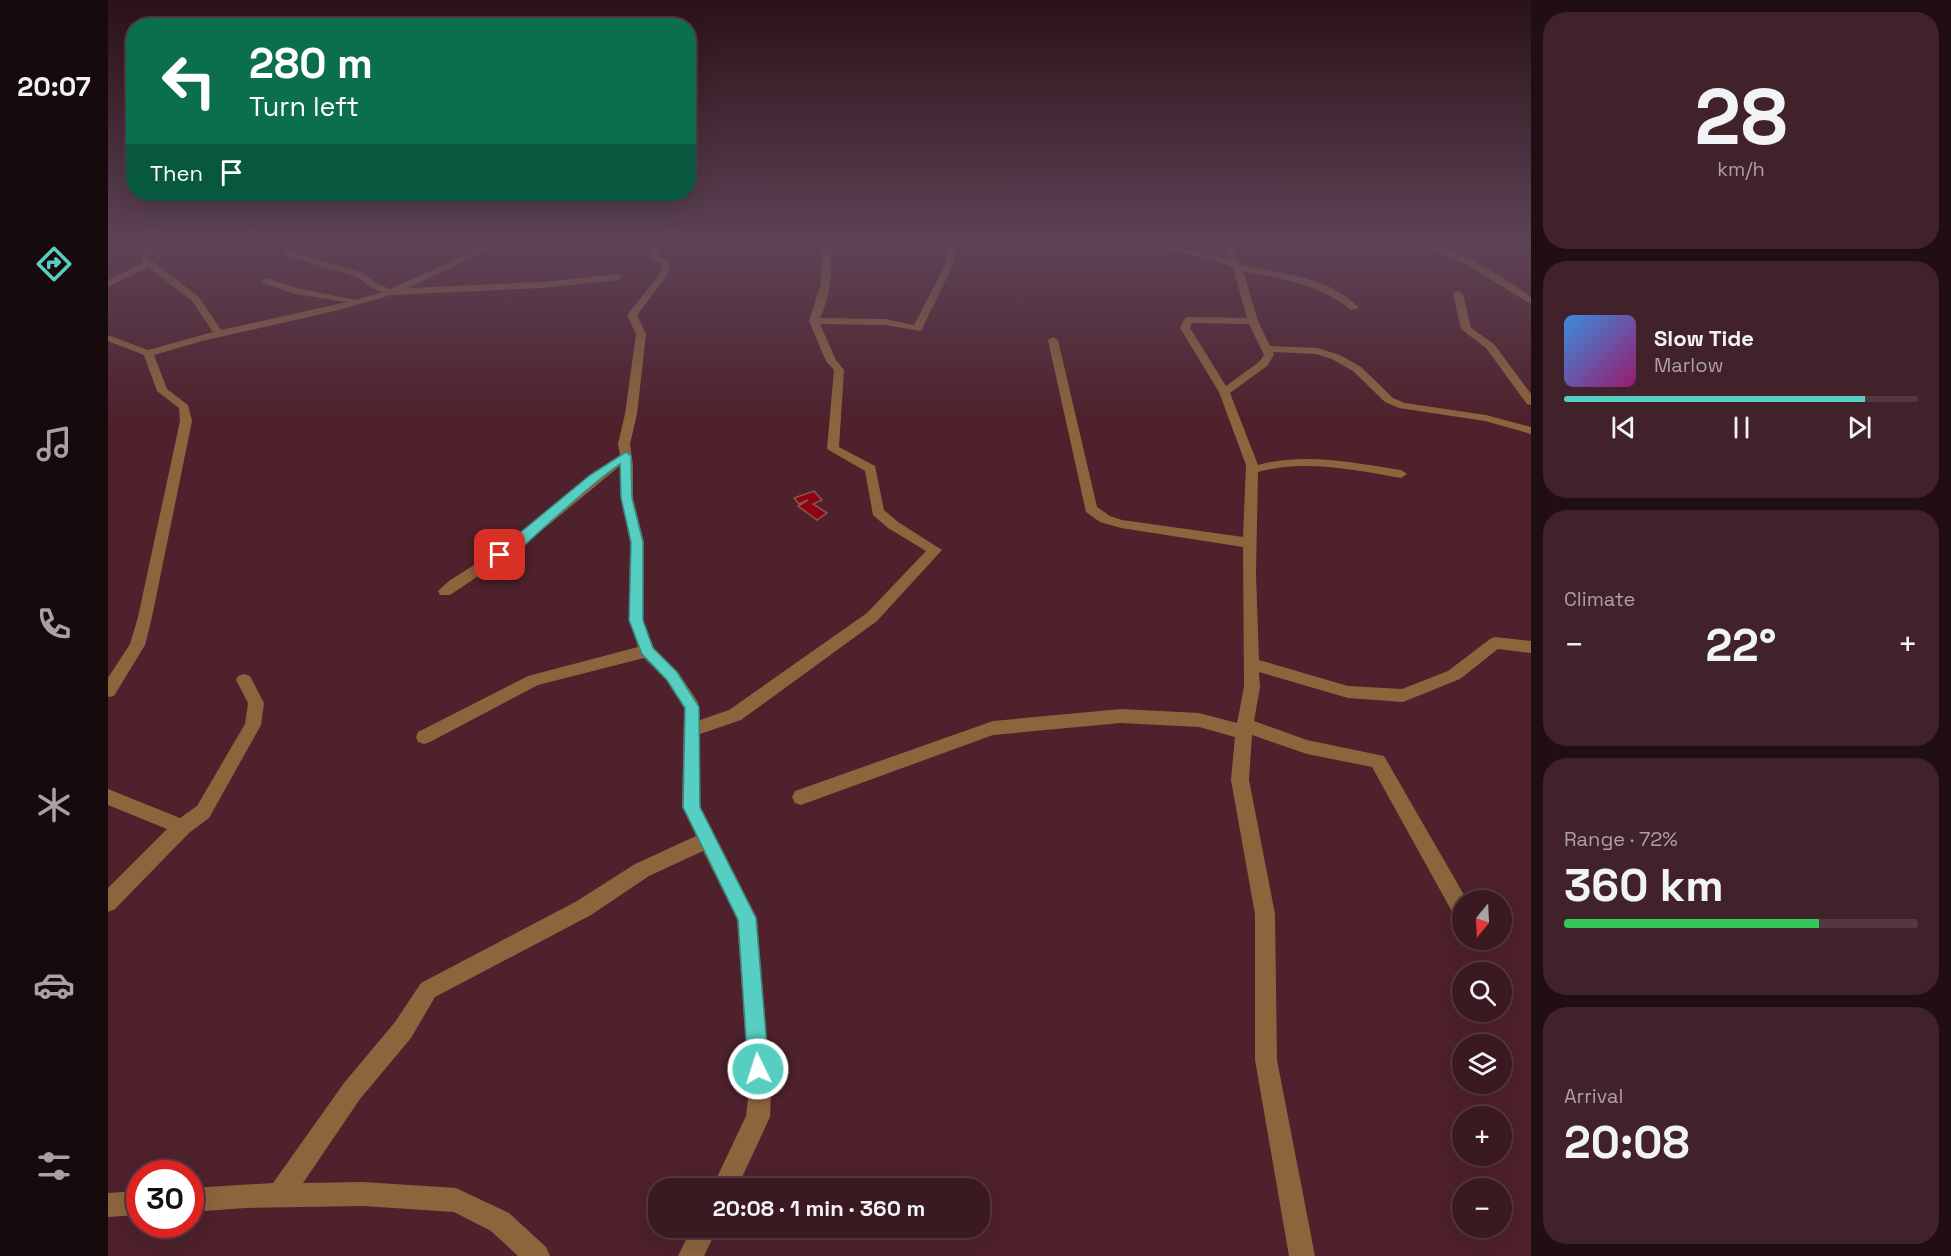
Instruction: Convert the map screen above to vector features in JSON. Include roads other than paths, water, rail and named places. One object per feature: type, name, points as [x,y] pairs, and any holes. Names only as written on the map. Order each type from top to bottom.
[{"type":"street","points":[[198,303],[218,333]]},
{"type":"street","points":[[108,338],[148,352],[218,333],[267,325],[357,303]]},
{"type":"street","points":[[642,303],[632,315],[640,334],[640,345],[624,444],[627,498],[637,542],[636,620],[647,651],[672,676],[692,707],[691,807],[747,918],[760,1090],[758,1117],[729,1178]]},
{"type":"street","points":[[693,730],[735,715],[872,617],[935,550],[893,525],[878,512],[871,469],[833,449],[839,370],[831,361],[814,321],[821,303]]},
{"type":"street","points":[[814,321],[885,322],[917,329],[930,303]]},
{"type":"street","points":[[1224,392],[1263,364],[1269,355],[1253,321],[1248,303]]},
{"type":"street","points":[[1349,303],[1354,308]]},
{"type":"street","points":[[1460,303],[1466,329],[1490,346],[1531,402]]},
{"type":"street","points":[[1253,321],[1188,320],[1185,328],[1224,392],[1252,470],[1250,543],[1252,687],[1244,729],[1240,780],[1265,915],[1266,1060],[1302,1256]]},
{"type":"street","points":[[1053,340],[1091,508],[1105,519],[1121,524],[1250,543]]},
{"type":"street","points":[[1266,349],[1317,351],[1336,357],[1357,369],[1389,400],[1403,406],[1486,418],[1531,431]]},
{"type":"street","points":[[108,691],[137,645],[145,617],[186,421],[184,407],[162,391],[148,352]]},
{"type":"street","points":[[444,591],[466,574],[483,567],[517,544],[594,477],[626,456]]},
{"type":"street","points":[[1252,470],[1268,464],[1289,463],[1363,467],[1401,474]]},
{"type":"street","points":[[1251,664],[1348,692],[1403,696],[1454,675],[1495,644],[1531,647]]},
{"type":"street","points":[[424,737],[534,680],[647,651]]},
{"type":"street","points":[[108,902],[182,827],[203,812],[253,724],[256,703],[244,680]]},
{"type":"street","points":[[801,797],[993,728],[1121,716],[1199,720],[1244,729],[1307,747],[1378,761],[1452,891]]},
{"type":"street","points":[[108,797],[182,827]]},
{"type":"street","points":[[279,1196],[352,1091],[403,1030],[428,990],[584,908],[642,870],[706,840]]},
{"type":"street","points":[[204,1199],[363,1194],[456,1200],[500,1222],[537,1256]]},
{"type":"street","points":[[108,1205],[126,1204]]},
{"type":"street","points":[[691,1256],[700,1238]]}]
